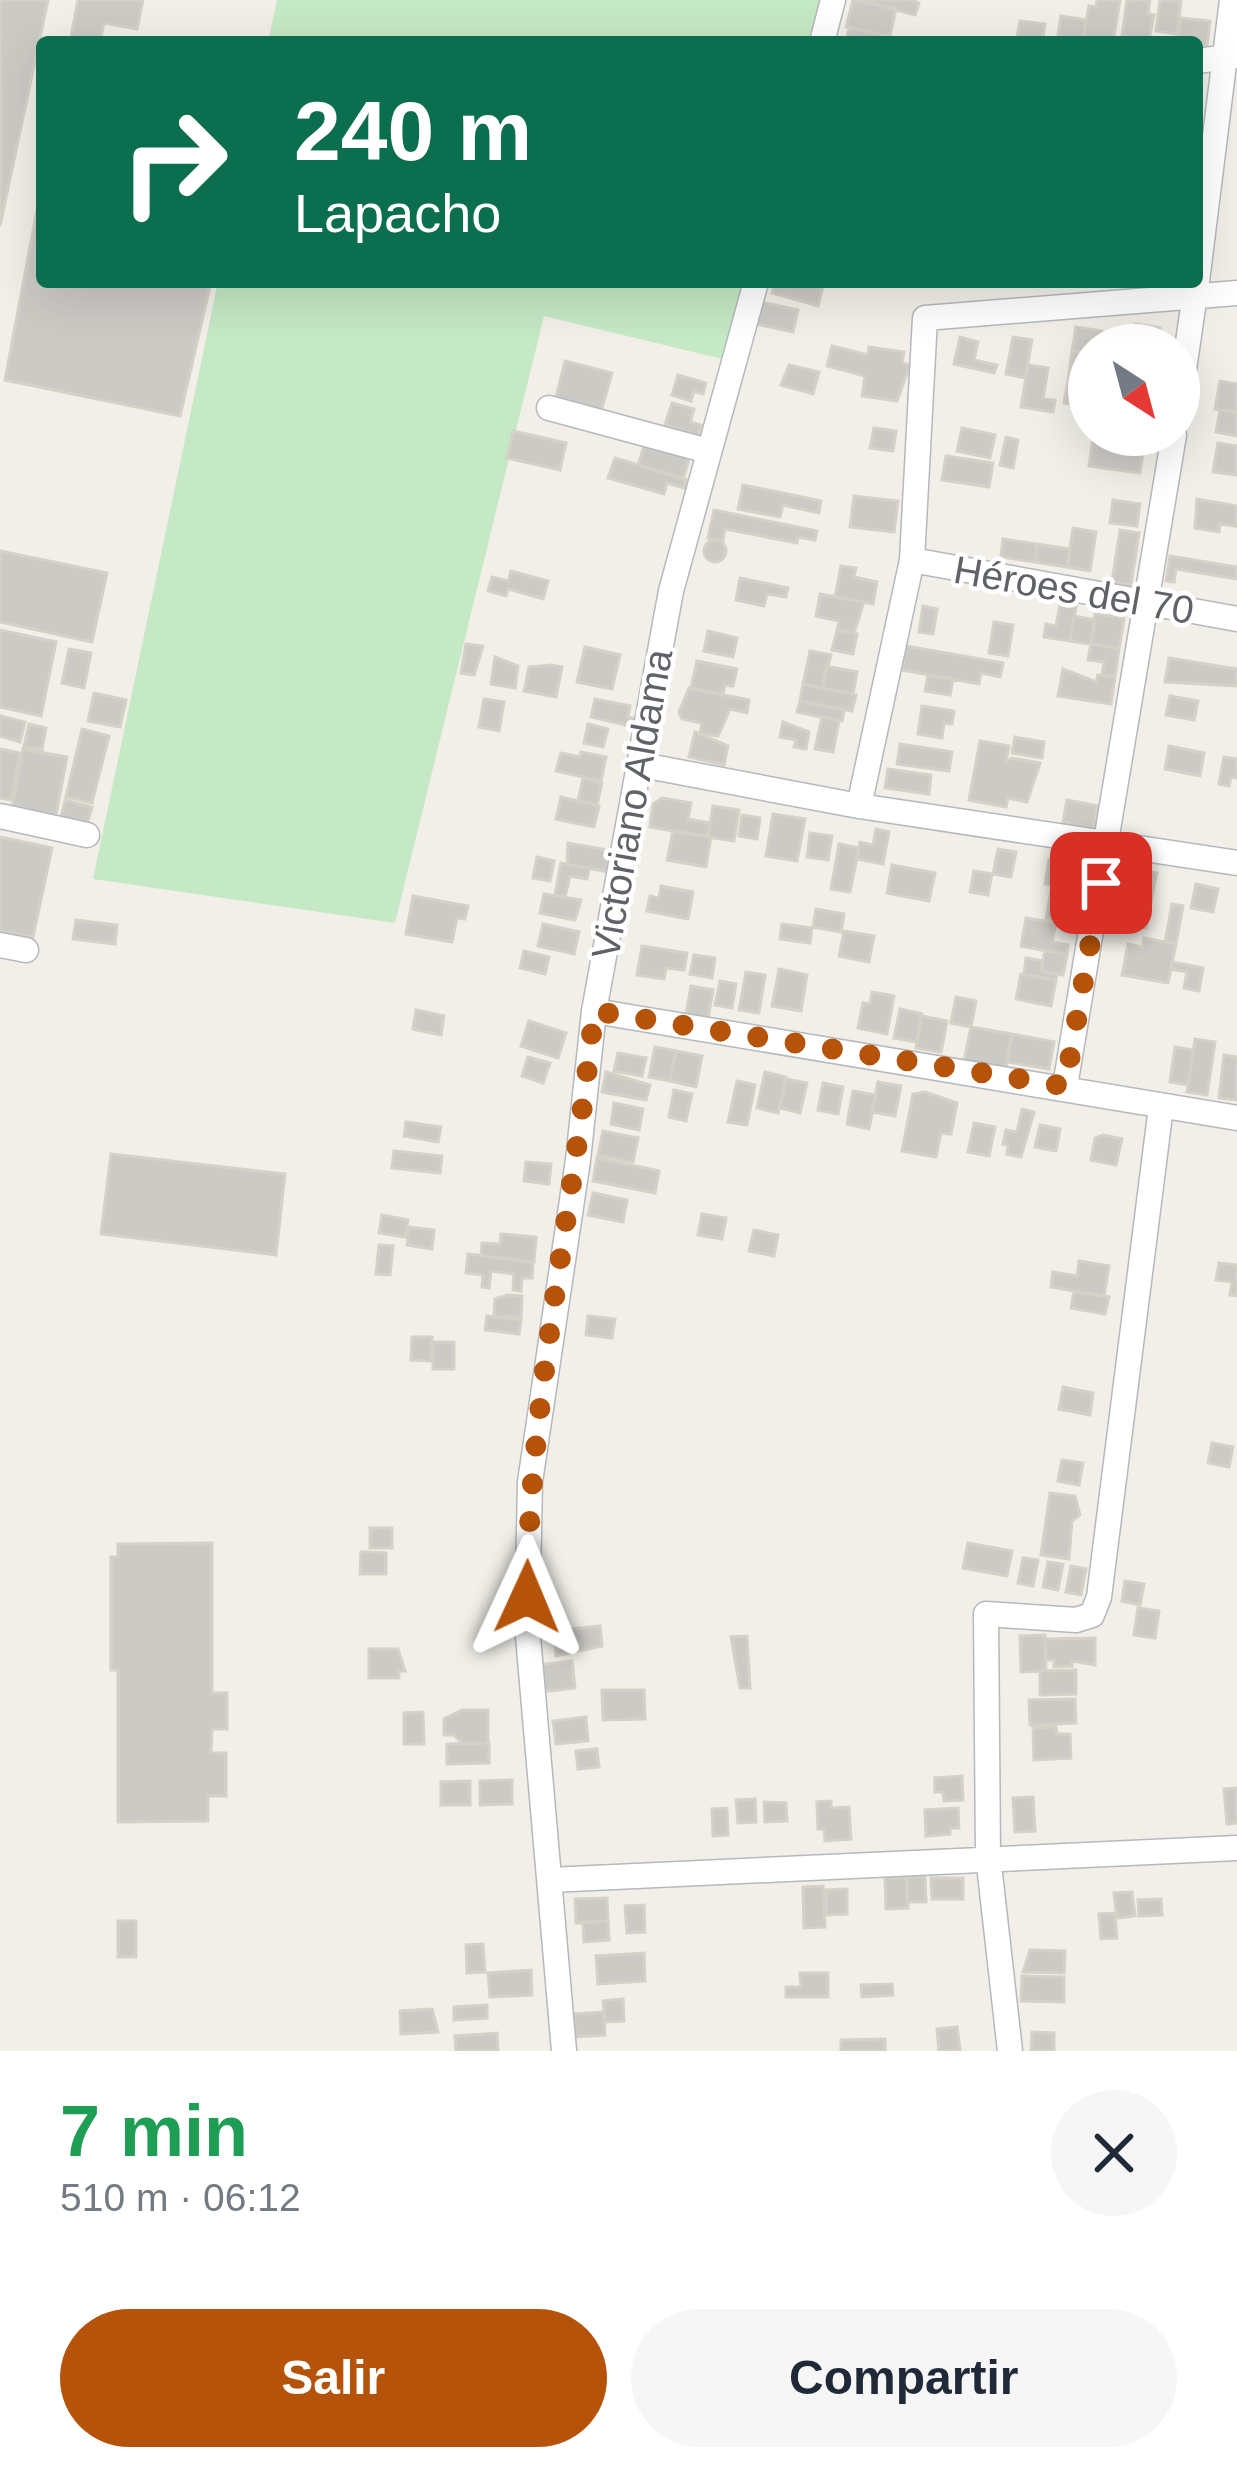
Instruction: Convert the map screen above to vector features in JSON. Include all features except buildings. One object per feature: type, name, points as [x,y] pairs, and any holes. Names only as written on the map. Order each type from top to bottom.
[{"type":"street","points":[[824,36],[833,0]]},
{"type":"street","points":[[1203,241],[1231,57],[1232,0]]},
{"type":"street","name":"Victoriano Aldama","points":[[564,2051],[527,1625],[530,1482],[578,1160],[594,1011],[671,591],[754,288]]},
{"type":"street","points":[[859,806],[912,560],[925,318],[1187,288]]},
{"type":"street","points":[[1191,324],[1196,288]]},
{"type":"street","points":[[1203,288],[1237,293]]},
{"type":"street","points":[[549,408],[708,451]]},
{"type":"street","points":[[1065,1086],[1171,456]]},
{"type":"street","name":"Héroes del 70","points":[[912,560],[1237,619]]},
{"type":"street","points":[[642,765],[859,806],[1237,863]]},
{"type":"street","points":[[0,816],[87,835]]},
{"type":"street","points":[[594,1011],[1237,1118]]},
{"type":"street","points":[[1010,2051],[988,1856],[986,1614],[1076,1620],[1092,1615],[1099,1597],[1161,1107]]},
{"type":"street","points":[[550,1880],[1237,1848]]},
{"type":"green space","points":[[277,0],[831,0],[821,36],[269,36]]},
{"type":"green space","points":[[217,288],[751,288],[731,361],[544,316],[395,923],[93,879]]},
{"type":"route","points":[[527,1597],[530,1482],[578,1160],[594,1011],[1065,1086],[1101,883]]}]
